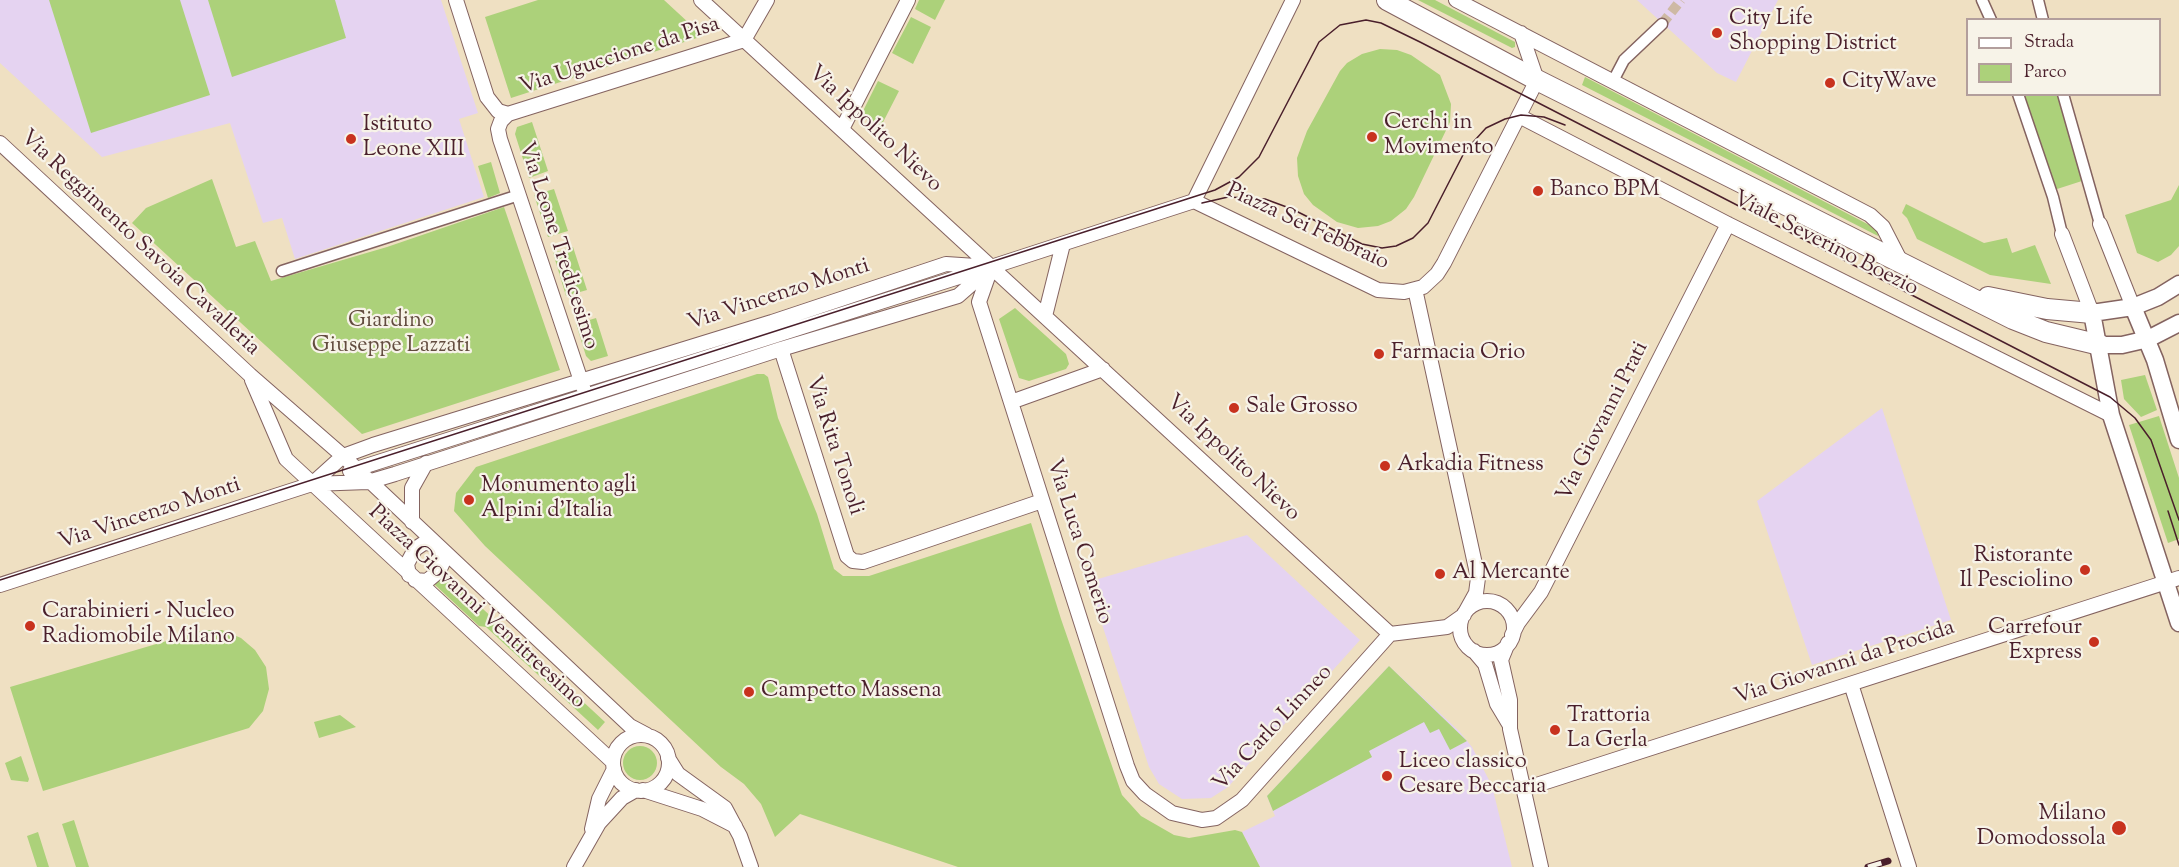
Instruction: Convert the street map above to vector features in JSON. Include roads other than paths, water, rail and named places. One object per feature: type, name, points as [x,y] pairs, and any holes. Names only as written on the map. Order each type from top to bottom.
[{"type":"main road","points":[[1387,0],[1537,80]]},
{"type":"main road","name":"Viale Severino Boezio","points":[[1537,80],[1951,287],[2046,332],[2100,345]]},
{"type":"main road","name":"Viale Severino Boezio","points":[[1951,287],[2018,305],[2092,313]]},
{"type":"street","name":"Via Leone Tredicesimo","points":[[456,0],[487,97],[498,111],[508,114],[498,129],[580,381]]},
{"type":"street","name":"Via Ippolito Nievo","points":[[701,0],[1390,634]]},
{"type":"street","points":[[744,40],[767,0]]},
{"type":"street","points":[[842,129],[908,0]]},
{"type":"street","name":"Piazza Sei Febbraio","points":[[1293,0],[1194,201],[1378,290],[1415,290]]},
{"type":"street","points":[[1456,0],[1521,33],[1537,80],[1440,269],[1430,281],[1415,290],[1478,578],[1476,593],[1465,613],[1461,636],[1485,664],[1494,698],[1510,729]]},
{"type":"street","points":[[1982,0],[1990,18]]},
{"type":"street","points":[[2038,0],[2042,18]]},
{"type":"street","points":[[1613,81],[1624,60],[1662,24]]},
{"type":"street","name":"Viale Severino Boezio","points":[[1521,33],[1870,215],[1883,227],[1901,262]]},
{"type":"street","name":"Via Uguccione da Pisa","points":[[508,114],[744,40]]},
{"type":"street","points":[[2020,96],[2053,197],[2062,234],[2092,313],[2100,345],[2111,415],[2172,580],[2179,623]]},
{"type":"street","points":[[2064,96],[2100,224],[2148,339],[2179,440]]},
{"type":"street","name":"Viale Severino Boezio","points":[[1519,116],[1728,224],[2111,415]]},
{"type":"street","name":"Via Reggimento Savoia Cavalleria","points":[[0,143],[250,375],[343,456],[355,470]]},
{"type":"street","points":[[282,272],[519,195]]},
{"type":"street","name":"Via Vincenzo Monti","points":[[312,484],[343,456],[946,264],[992,267],[1194,201]]},
{"type":"street","name":"Via Giovanni Prati","points":[[1510,639],[1518,623],[1541,592],[1728,224]]},
{"type":"street","points":[[1045,316],[1063,244]]},
{"type":"street","points":[[312,484],[589,403],[992,267]]},
{"type":"street","name":"Via Vincenzo Monti","points":[[0,585],[312,484],[368,482],[589,403],[958,296],[992,267]]},
{"type":"street","name":"Via Luca Comerio","points":[[992,267],[979,302],[1127,766],[1133,781],[1145,794],[1172,813]]},
{"type":"street","points":[[2092,313],[2133,307],[2158,297],[2179,284]]},
{"type":"street","points":[[2100,345],[2122,345],[2148,339],[2179,322]]},
{"type":"street","name":"Via Rita Tonoli","points":[[781,349],[847,556],[853,561],[863,562],[1042,501]]},
{"type":"street","points":[[1011,402],[1103,369]]},
{"type":"street","name":"Via Reggimento Savoia Cavalleria","points":[[250,375],[286,459],[312,484]]},
{"type":"street","points":[[580,381],[589,403]]},
{"type":"street","points":[[412,522],[411,488],[427,462]]},
{"type":"street","name":"Piazza Giovanni Ventitreesimo","points":[[355,470],[630,726],[647,735]]},
{"type":"street","name":"Piazza Giovanni Ventitreesimo","points":[[312,484],[613,766]]},
{"type":"street","points":[[424,543],[438,547],[444,560],[439,571],[427,581],[412,577],[407,564],[415,549],[424,543]]},
{"type":"street","name":"Via Giovanni da Procida","points":[[1524,789],[2172,580]]},
{"type":"street","points":[[1390,634],[1447,627],[1456,623],[1480,602],[1497,603],[1512,618],[1510,639],[1501,660],[1510,700],[1510,729],[1541,867]]},
{"type":"street","name":"Via Carlo Linneo","points":[[1172,813],[1194,819],[1216,818],[1242,800],[1390,634]]},
{"type":"street","points":[[1472,650],[1485,654],[1494,653],[1510,639]]},
{"type":"street","points":[[1851,684],[1909,867]]},
{"type":"street","points":[[574,867],[588,839],[599,799],[613,766],[616,749],[625,739],[647,735],[662,745],[678,774],[725,808],[738,830],[751,867]]},
{"type":"street","points":[[588,839],[619,801],[640,790],[656,786],[663,779],[667,771],[668,757]]},
{"type":"street","points":[[613,766],[622,783],[702,808],[724,819],[738,830]]},
{"type":"tunnel","points":[[1662,24],[1681,0]]},
{"type":"tram line","points":[[0,580],[1215,190],[1239,177],[1259,157],[1319,42],[1340,25],[1366,20],[1381,23],[1420,42],[2110,397],[2135,418],[2151,440],[2179,520]]},
{"type":"tram line","points":[[1202,203],[1228,197],[1265,199],[1292,209],[1362,244],[1382,248],[1396,246],[1413,238],[1428,223],[1465,151],[1486,128],[1505,119],[1521,115],[1544,117],[1565,125]]},
{"type":"tram line","points":[[2168,511],[2179,545]]},
{"type":"railway","points":[[1868,867],[1888,861]]},
{"type":"place","name":"City Life Shopping District","points":[[1717,33]]},
{"type":"place","name":"CityWave","points":[[1830,83]]},
{"type":"place","name":"Cerchi in Movimento","points":[[1372,137]]},
{"type":"place","name":"Istituto Leone XIII","points":[[351,139]]},
{"type":"place","name":"Banco BPM","points":[[1538,191]]},
{"type":"place","name":"Farmacia Orio","points":[[1379,354]]},
{"type":"place","name":"Sale Grosso","points":[[1234,408]]},
{"type":"place","name":"Arkadia Fitness","points":[[1385,466]]},
{"type":"place","name":"Monumento agli Alpini d'Italia","points":[[469,500]]},
{"type":"place","name":"Ristorante Il Pesciolino","points":[[2085,570]]},
{"type":"place","name":"Al Mercante","points":[[1440,574]]},
{"type":"place","name":"Carabinieri - Nucleo Radiomobile Milano","points":[[30,626]]},
{"type":"place","name":"Carrefour Express","points":[[2094,642]]},
{"type":"place","name":"Campetto Massena","points":[[749,692]]},
{"type":"place","name":"Trattoria La Gerla","points":[[1555,730]]},
{"type":"place","name":"Liceo classico Cesare Beccaria","points":[[1387,776]]},
{"type":"place","name":"Milano Domodossola","points":[[2119,828]]},
{"type":"park label","name":"Giardino Giuseppe Lazzati","points":[[391,334]]}]
